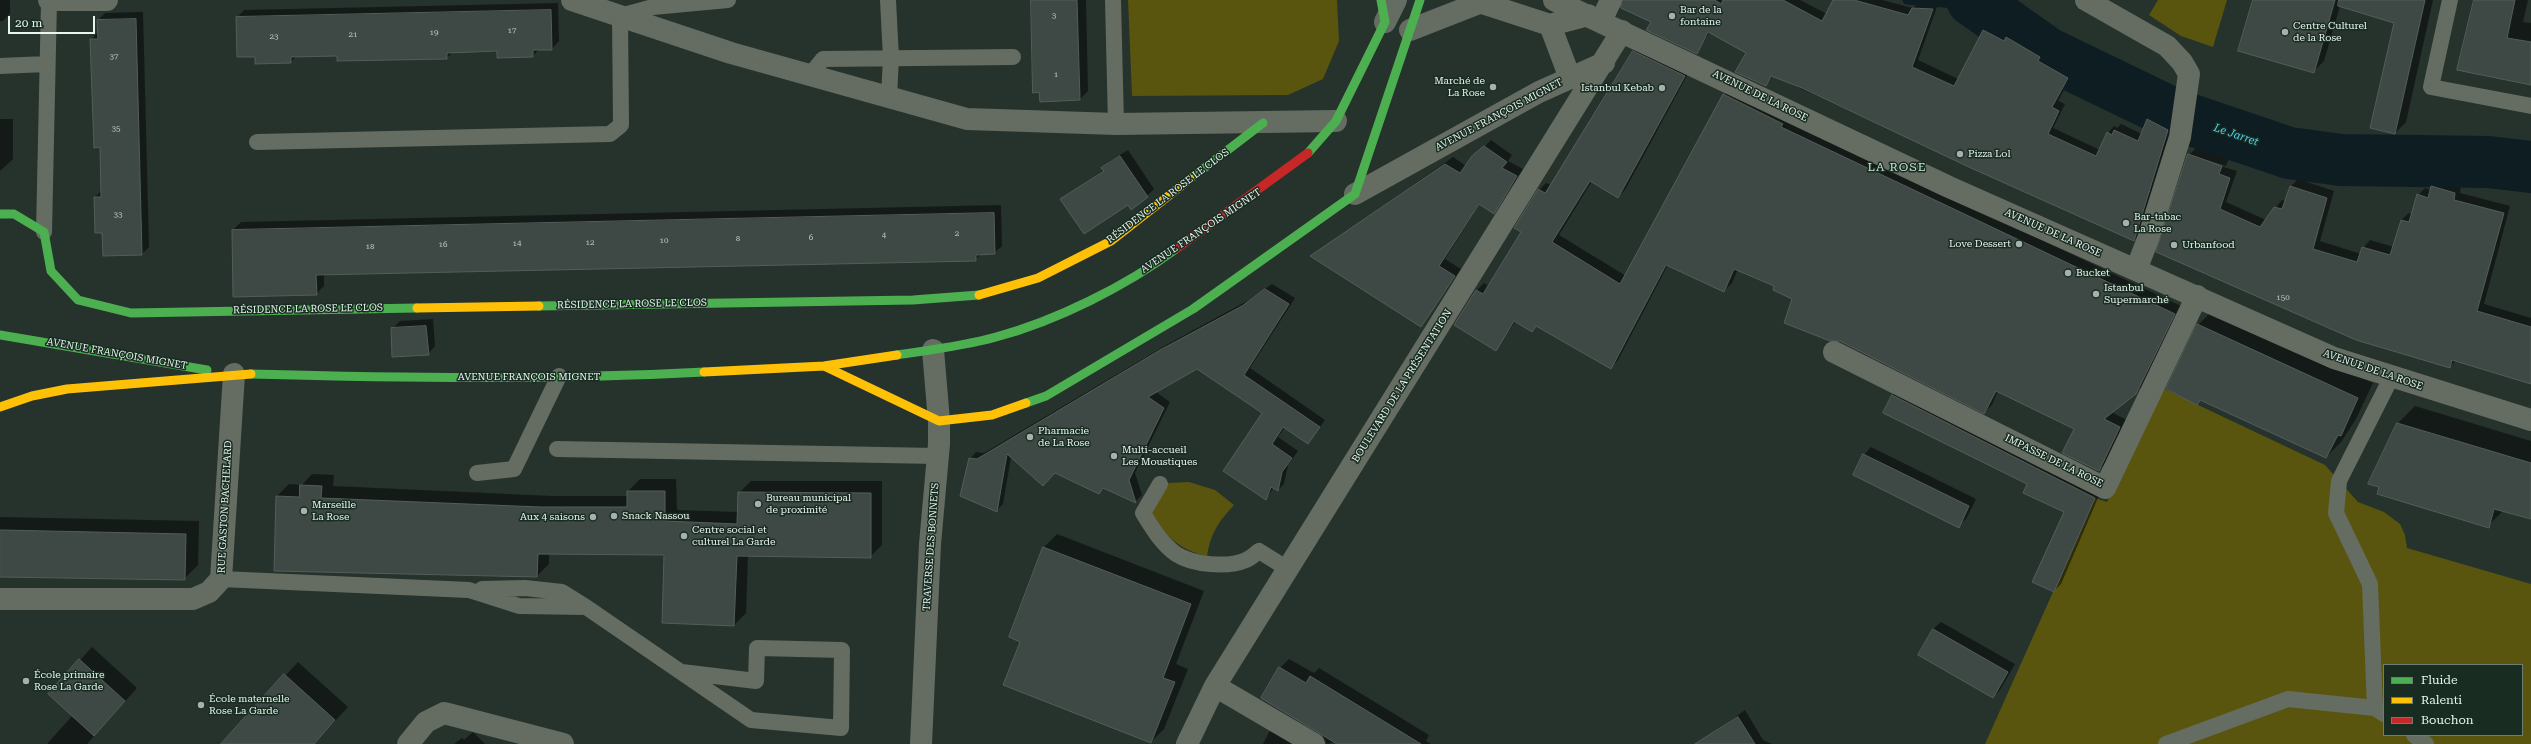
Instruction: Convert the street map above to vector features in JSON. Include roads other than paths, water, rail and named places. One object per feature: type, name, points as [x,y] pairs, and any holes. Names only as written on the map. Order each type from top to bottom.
[{"type":"street","points":[[49,0],[107,0]]},
{"type":"street","points":[[572,0],[731,53],[967,119],[1116,124],[1336,121]]},
{"type":"street","points":[[1381,0],[1385,22]]},
{"type":"street","name":"AVENUE FRANÇOIS MIGNET","points":[[0,407],[32,396],[67,389],[234,374],[414,378],[632,376],[824,366],[933,350],[996,337],[1063,314],[1097,297],[1160,261],[1274,181],[1303,158],[1336,121],[1396,0]]},
{"type":"street","points":[[1355,194],[1420,0]]},
{"type":"street","name":"AVENUE DE LA ROSE","points":[[1554,0],[1949,187],[2198,296],[2334,358],[2391,378],[2531,420]]},
{"type":"street","points":[[1410,30],[1476,2],[1550,25],[1594,18],[1611,0]]},
{"type":"street","points":[[2086,0],[2167,46],[2182,62],[2189,74],[2180,137],[2148,239],[2136,270]]},
{"type":"street","points":[[1550,25],[1570,78]]},
{"type":"street","name":"BOULEVARD DE LA PRÉSENTATION","points":[[1187,744],[1215,686],[1604,63],[1622,31]]},
{"type":"street","name":"AVENUE FRANÇOIS MIGNET","points":[[824,366],[939,422],[992,414],[1046,396],[1193,309],[1355,194],[1539,92],[1604,63]]},
{"type":"street","name":"RÉSIDENCE LA ROSE LE CLOS","points":[[44,232],[51,271],[78,300],[131,313],[913,300],[980,295],[1038,278],[1111,241],[1263,123]]},
{"type":"street","points":[[0,214],[14,214],[44,232]]},
{"type":"street","name":"IMPASSE DE LA ROSE","points":[[1834,352],[2105,488],[2198,296]]},
{"type":"street","name":"AVENUE FRANÇOIS MIGNET","points":[[0,336],[110,352],[234,374]]},
{"type":"street","name":"TRAVERSE DES BONNETS","points":[[921,744],[930,544],[939,422],[933,350]]},
{"type":"street","name":"RUE GASTON BACHELARD","points":[[0,599],[193,599],[209,592],[221,579],[234,374]]},
{"type":"street","points":[[1215,686],[1314,744]]},
{"type":"street","points":[[408,744],[426,722],[444,713],[563,744]]},
{"type":"lane","points":[[44,232],[46,64],[49,0]]},
{"type":"lane","points":[[256,142],[610,134],[621,125],[620,16],[652,7],[728,0]]},
{"type":"lane","points":[[888,0],[891,58],[889,97]]},
{"type":"lane","points":[[1113,0],[1116,124]]},
{"type":"lane","points":[[2450,0],[2431,87],[2531,106]]},
{"type":"lane","points":[[810,75],[824,59],[1013,56]]},
{"type":"lane","points":[[0,66],[46,64]]},
{"type":"lane","points":[[477,473],[514,469],[559,376]]},
{"type":"lane","points":[[2166,744],[2288,699],[2380,711],[2370,584],[2336,513],[2339,481],[2391,378]]},
{"type":"lane","points":[[557,449],[937,456]]},
{"type":"lane","points":[[1160,484],[1143,513],[1152,529],[1177,554],[1196,562],[1234,563],[1246,560],[1259,551],[1288,569]]},
{"type":"lane","points":[[221,579],[469,590],[519,606],[586,607],[751,720],[841,728],[842,650],[757,648],[756,681],[682,672]]},
{"type":"lane","points":[[2415,736],[2426,744]]},
{"type":"waterway","points":[[1907,0],[1980,6]]},
{"type":"waterway","name":"Le Jarret","points":[[1972,0],[2047,53],[2171,113],[2289,153],[2341,160],[2488,162],[2531,167]]},
{"type":"place","name":"Bar de la fontaine","points":[[1672,16]]},
{"type":"place","name":"Centre Culturel de la Rose","points":[[2285,32]]},
{"type":"place","name":"Marché de La Rose","points":[[1493,87]]},
{"type":"place","name":"Istanbul Kebab","points":[[1662,88]]},
{"type":"place","name":"Pizza Lol","points":[[1960,154]]},
{"type":"place","name":"Bar-tabac La Rose","points":[[2126,223]]},
{"type":"place","name":"Love Dessert","points":[[2019,244]]},
{"type":"place","name":"Urbanfood","points":[[2174,245]]},
{"type":"place","name":"Bucket","points":[[2068,273]]},
{"type":"place","name":"Istanbul Supermarché","points":[[2096,294]]},
{"type":"place","name":"Pharmacie de La Rose","points":[[1030,437]]},
{"type":"place","name":"Multi-accueil Les Moustiques","points":[[1114,456]]},
{"type":"place","name":"Bureau municipal de proximité","points":[[758,504]]},
{"type":"place","name":"Marseille La Rose","points":[[304,511]]},
{"type":"place","name":"Snack Nassou","points":[[614,516]]},
{"type":"place","name":"Aux 4 saisons","points":[[593,517]]},
{"type":"place","name":"Centre social et culturel La Garde","points":[[684,536]]},
{"type":"place","name":"École primaire Rose La Garde","points":[[26,681]]},
{"type":"place","name":"École maternelle Rose La Garde","points":[[201,705]]},
{"type":"district","name":"LA ROSE","points":[[1897,167]]}]
